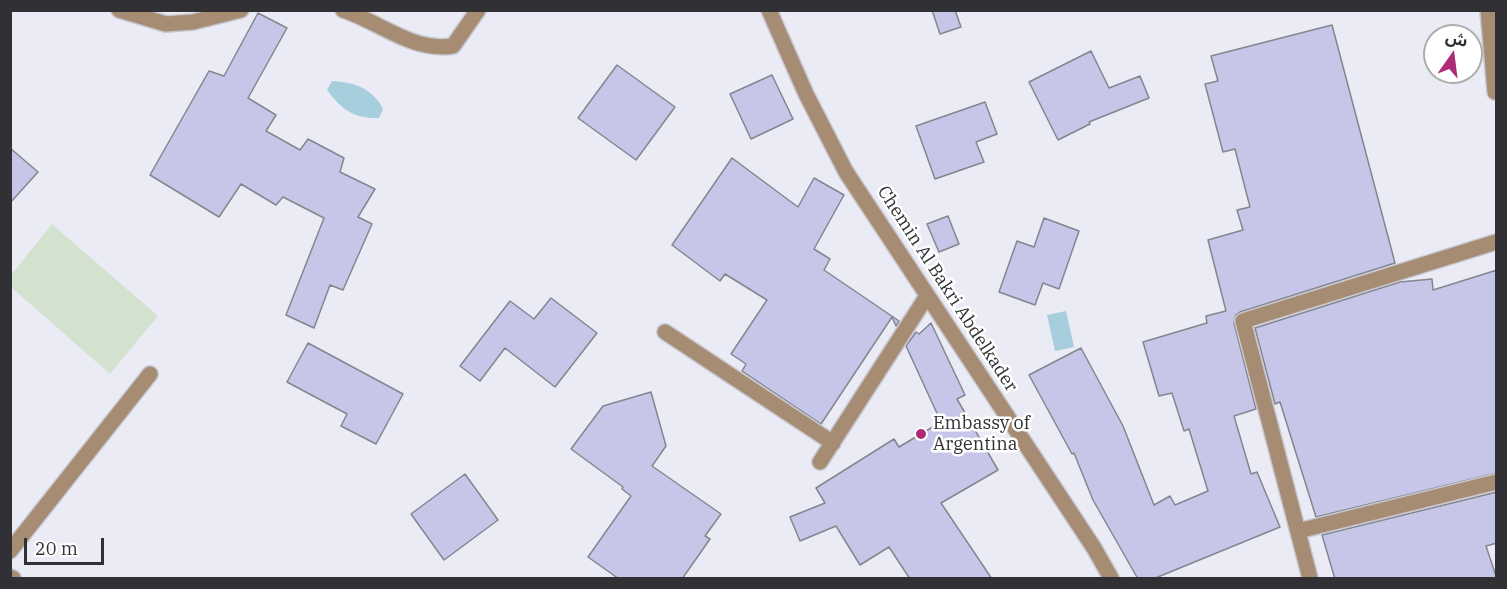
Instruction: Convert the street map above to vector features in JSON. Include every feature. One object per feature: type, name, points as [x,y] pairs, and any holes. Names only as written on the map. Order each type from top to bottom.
[{"type":"street","points":[[120,10],[166,24],[193,22],[241,10]]},
{"type":"street","points":[[343,10],[416,44],[438,48],[453,46],[478,10]]},
{"type":"street","name":"Chemin Al Bakri Abdelkader","points":[[770,10],[806,94],[846,172],[1094,548],[1111,579]]},
{"type":"street","points":[[1488,10],[1495,92]]},
{"type":"street","points":[[1310,579],[1243,321],[1497,242]]},
{"type":"street","points":[[820,462],[927,296]]},
{"type":"street","points":[[665,332],[833,443]]},
{"type":"street","points":[[10,550],[150,374]]},
{"type":"street","points":[[1298,531],[1497,482]]},
{"type":"green space","points":[[52,224],[158,316],[110,374],[11,287],[11,275]]},
{"type":"water","points":[[332,81],[355,85],[368,91],[383,109],[379,118],[362,117],[349,112],[327,90]]},
{"type":"water","points":[[1066,311],[1074,347],[1055,351],[1047,315]]},
{"type":"building","points":[[932,10],[955,10],[961,27],[940,34]]},
{"type":"building","points":[[258,13],[287,28],[248,98],[276,115],[266,131],[300,150],[308,139],[344,158],[340,172],[375,189],[358,217],[372,224],[343,290],[330,285],[314,328],[286,315],[324,218],[283,197],[276,205],[241,184],[219,217],[150,175],[209,71],[224,76]]},
{"type":"building","points":[[1332,25],[1395,263],[1236,315],[1234,323],[1256,409],[1234,416],[1251,474],[1257,472],[1280,527],[1153,579],[1138,579],[1093,500],[1074,453],[1072,454],[1029,375],[1081,348],[1123,426],[1154,505],[1170,496],[1175,505],[1208,491],[1189,429],[1184,431],[1172,393],[1159,396],[1143,342],[1207,323],[1206,316],[1226,311],[1208,240],[1243,230],[1237,210],[1250,207],[1235,149],[1223,152],[1205,84],[1218,81],[1211,56]]},
{"type":"building","points":[[1091,51],[1109,88],[1140,76],[1149,98],[1089,122],[1090,124],[1058,140],[1029,82]]},
{"type":"building","points":[[617,65],[675,107],[636,160],[578,118]]},
{"type":"building","points":[[772,75],[793,119],[751,139],[730,94]]},
{"type":"building","points":[[985,102],[997,134],[976,142],[984,162],[935,179],[916,126]]},
{"type":"building","points":[[10,148],[38,172],[10,203]]},
{"type":"building","points":[[732,158],[798,207],[814,178],[844,195],[814,249],[830,259],[824,270],[899,321],[896,326],[892,317],[821,424],[742,371],[746,364],[731,354],[767,300],[725,274],[720,281],[672,245]]},
{"type":"building","points":[[948,216],[959,244],[939,252],[927,224]]},
{"type":"building","points":[[1044,218],[1079,231],[1059,289],[1043,283],[1035,305],[999,292],[1017,241],[1034,247]]},
{"type":"building","points":[[1497,270],[1497,473],[1316,517],[1280,402],[1275,404],[1255,328],[1400,282],[1432,279],[1433,290]]},
{"type":"building","points":[[551,298],[597,333],[555,387],[505,348],[480,381],[460,366],[510,301],[534,319]]},
{"type":"building","points":[[931,323],[965,395],[957,399],[998,470],[941,503],[992,579],[910,579],[889,547],[860,565],[836,526],[800,541],[790,517],[825,503],[816,488],[894,439],[899,447],[941,422],[906,346],[916,332],[919,334]]},
{"type":"building","points":[[308,343],[403,394],[376,444],[341,426],[347,414],[287,382]]},
{"type":"building","points":[[651,392],[666,446],[652,466],[721,514],[705,536],[710,539],[682,579],[619,579],[588,557],[631,496],[622,489],[623,487],[571,449],[603,406]]},
{"type":"building","points":[[465,474],[498,520],[444,560],[411,514]]},
{"type":"building","points":[[1497,492],[1497,543],[1486,546],[1497,579],[1335,579],[1322,535]]},
{"type":"place","name":"Embassy of Argentina","points":[[921,434]]}]
